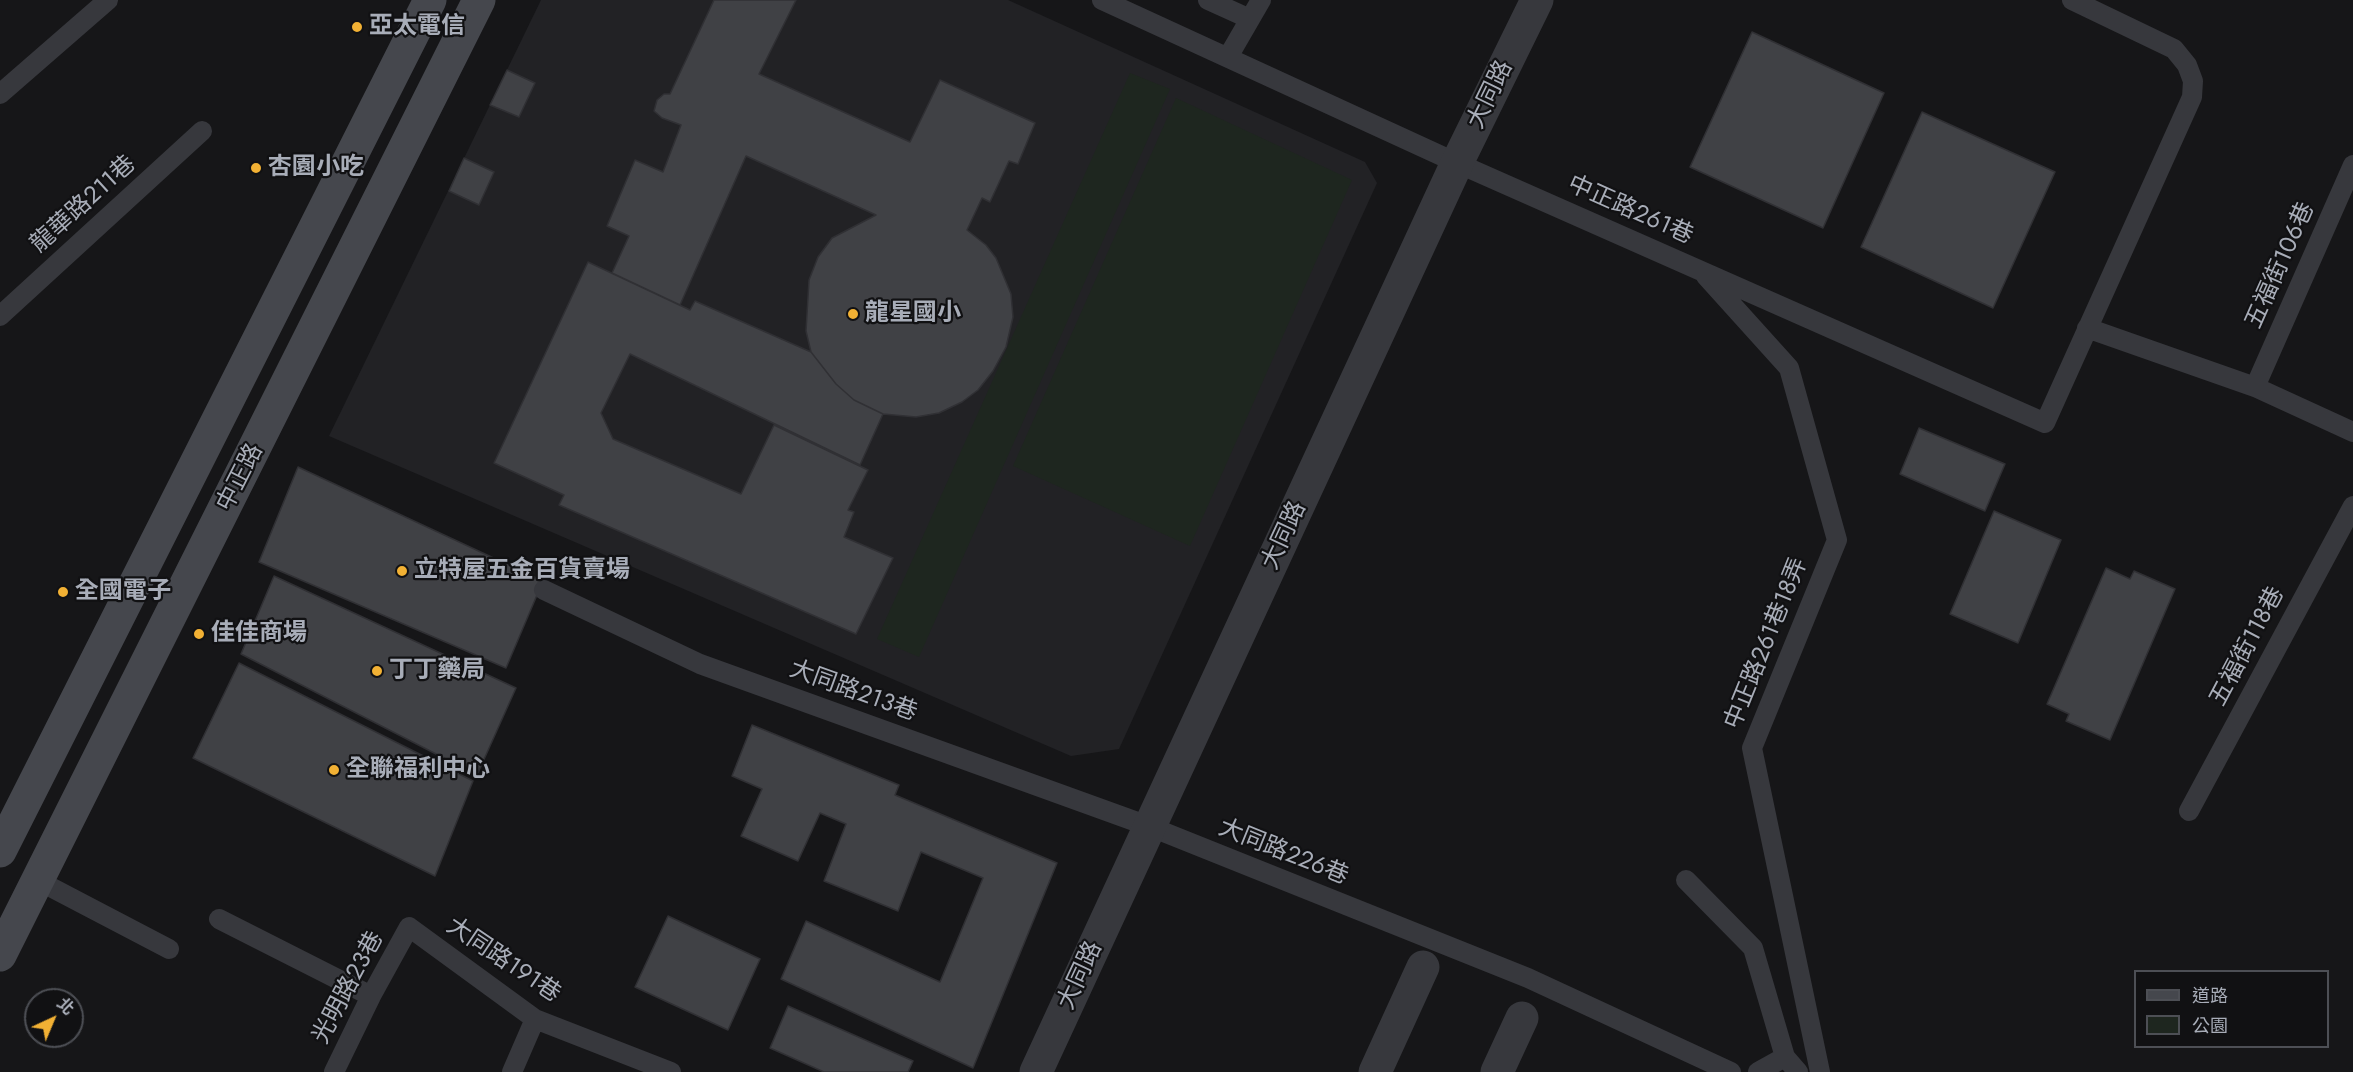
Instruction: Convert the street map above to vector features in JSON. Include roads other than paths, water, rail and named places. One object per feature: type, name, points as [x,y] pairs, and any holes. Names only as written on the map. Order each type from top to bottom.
[{"type":"main road","name":"中正路","points":[[0,851],[430,0]]},
{"type":"main road","name":"中正路","points":[[0,955],[479,0]]},
{"type":"main road","points":[[91,670],[132,695]]},
{"type":"street","name":"大同路","points":[[1036,1072],[1457,163],[1537,0]]},
{"type":"street","points":[[1375,1072],[1423,967]]},
{"type":"street","points":[[1497,1072],[1522,1018]]},
{"type":"lane","points":[[0,94],[108,0]]},
{"type":"lane","name":"中正路261巷","points":[[1102,0],[1457,163],[2045,423],[2087,328]]},
{"type":"lane","points":[[1208,0],[1250,19]]},
{"type":"lane","points":[[1228,57],[1261,0]]},
{"type":"lane","points":[[2072,0],[2174,49],[2187,65],[2193,81],[2192,97],[2087,328],[2255,387],[2353,432]]},
{"type":"lane","name":"龍華路211巷","points":[[0,316],[202,131]]},
{"type":"lane","name":"五福街106巷","points":[[2255,387],[2353,165]]},
{"type":"lane","name":"中正路261巷18弄","points":[[1700,270],[1789,368],[1837,540],[1752,748],[1820,1072]]},
{"type":"lane","name":"五福街118巷","points":[[2189,811],[2353,506]]},
{"type":"lane","name":"大同路213巷","points":[[544,590],[700,664],[1151,827]]},
{"type":"lane","name":"大同路226巷","points":[[1151,827],[1528,978],[1731,1072]]},
{"type":"lane","points":[[39,880],[169,949]]},
{"type":"lane","points":[[1686,880],[1753,948],[1785,1057],[1798,1072]]},
{"type":"lane","points":[[219,919],[371,996]]},
{"type":"lane","name":"光明路23巷","points":[[334,1072],[371,996],[409,927]]},
{"type":"lane","name":"大同路191巷","points":[[409,927],[535,1019],[671,1072]]},
{"type":"lane","points":[[512,1072],[535,1019]]},
{"type":"lane","points":[[1758,1072],[1785,1057]]},
{"type":"place","name":"亞太電信","points":[[357,27]]},
{"type":"place","name":"杏園小吃","points":[[256,168]]},
{"type":"place","name":"龍星國小","points":[[853,314]]},
{"type":"place","name":"立特屋五金百貨賣場","points":[[402,571]]},
{"type":"place","name":"全國電子","points":[[63,592]]},
{"type":"place","name":"佳佳商場","points":[[199,634]]},
{"type":"place","name":"丁丁藥局","points":[[377,671]]},
{"type":"place","name":"全聯福利中心","points":[[334,770]]}]
